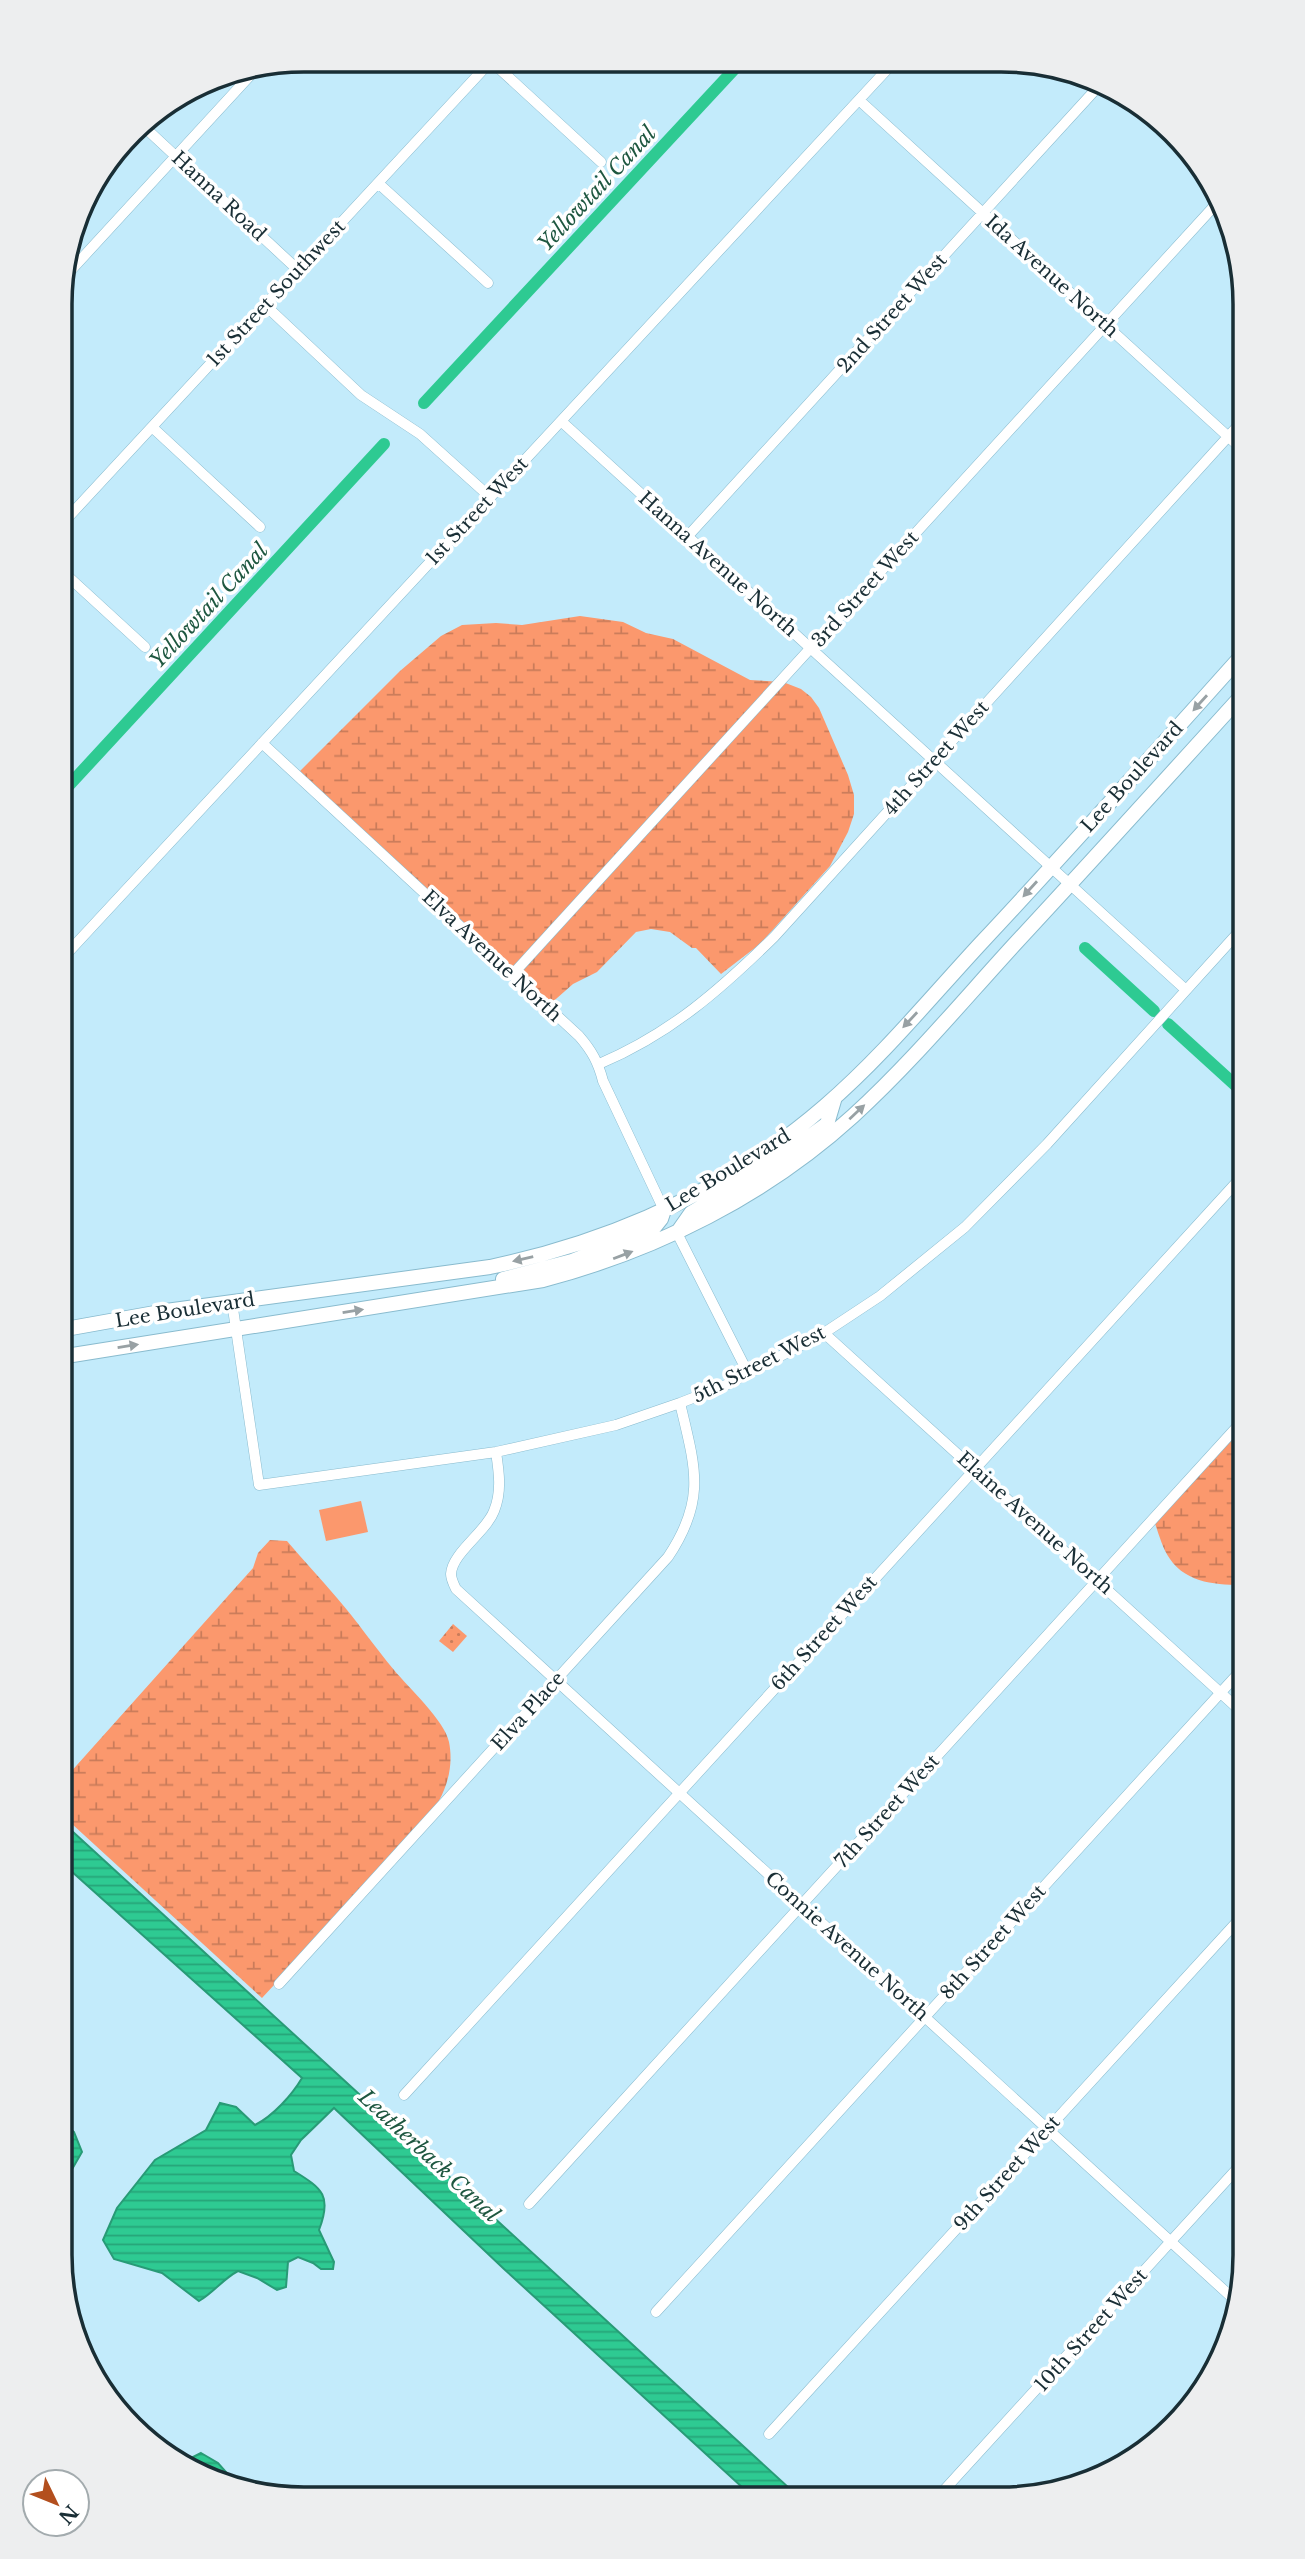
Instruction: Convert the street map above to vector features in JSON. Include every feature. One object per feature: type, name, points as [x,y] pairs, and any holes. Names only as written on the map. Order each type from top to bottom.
[{"type":"main road","name":"Lee Boulevard","points":[[72,1328],[232,1302],[502,1264],[601,1237],[664,1210],[756,1158],[836,1096],[891,1040],[1233,665]]},
{"type":"main road","name":"Lee Boulevard","points":[[72,1355],[543,1280],[579,1271],[677,1233],[729,1206],[770,1180],[851,1118],[892,1079],[1233,705]]},
{"type":"main road","points":[[677,1233],[691,1213],[768,1167],[827,1124],[836,1096]]},
{"type":"main road","points":[[470,1292],[481,1284],[572,1261],[644,1233],[653,1229],[664,1210]]},
{"type":"street","name":"1st Street Southwest","points":[[72,513],[481,72]]},
{"type":"street","points":[[503,72],[601,162]]},
{"type":"street","name":"1st Street West","points":[[72,948],[885,72]]},
{"type":"street","points":[[76,265],[248,79]]},
{"type":"street","name":"2nd Street West","points":[[687,537],[1094,92]]},
{"type":"street","name":"Ida Avenue North","points":[[859,100],[1233,441]]},
{"type":"street","name":"Hanna Road","points":[[149,131],[298,270]]},
{"type":"street","points":[[378,183],[488,283]]},
{"type":"street","name":"3rd Street West","points":[[512,975],[1212,208]]},
{"type":"street","points":[[265,305],[361,395],[427,440],[490,497]]},
{"type":"street","name":"Hanna Avenue North","points":[[561,421],[1186,990]]},
{"type":"street","points":[[152,427],[260,527]]},
{"type":"street","name":"4th Street West","points":[[599,1064],[621,1055],[677,1023],[728,982],[774,937],[1233,432]]},
{"type":"street","points":[[72,580],[145,648]]},
{"type":"street","name":"Elva Avenue North","points":[[262,743],[592,1051],[603,1081],[664,1210]]},
{"type":"street","name":"5th Street West","points":[[232,1302],[259,1485],[496,1452],[572,1436],[680,1403],[748,1373],[824,1333],[880,1296],[965,1227],[1047,1144],[1233,938]]},
{"type":"street","name":"6th Street West","points":[[404,2095],[1233,1185]]},
{"type":"street","points":[[677,1233],[748,1373]]},
{"type":"street","name":"Elaine Avenue North","points":[[824,1333],[1233,1704]]},
{"type":"street","name":"Elva Place","points":[[279,1984],[659,1569],[687,1526],[694,1500],[695,1471],[680,1403]]},
{"type":"street","name":"7th Street West","points":[[529,2204],[1233,1431]]},
{"type":"street","name":"Connie Avenue North","points":[[496,1452],[498,1499],[493,1515],[483,1530],[455,1562],[451,1575],[456,1589],[1230,2295]]},
{"type":"street","name":"8th Street West","points":[[656,2312],[1233,1680]]},
{"type":"street","name":"9th Street West","points":[[769,2434],[1233,1926]]},
{"type":"street","name":"10th Street West","points":[[947,2487],[1233,2173]]},
{"type":"green space","points":[[580,616],[623,622],[646,633],[673,639],[750,680],[783,682],[801,689],[819,708],[848,775],[854,795],[854,814],[830,866],[760,944],[721,974],[696,948],[670,932],[651,929],[636,932],[597,972],[573,984],[548,1006],[297,774],[400,671],[441,636],[462,625],[522,625]]},
{"type":"green space","points":[[1233,1431],[1233,1584],[1204,1581],[1185,1574],[1170,1559],[1162,1545],[1153,1518]]},
{"type":"green space","points":[[361,1501],[368,1532],[326,1541],[319,1510]]},
{"type":"green space","points":[[270,1540],[287,1541],[434,1714],[446,1734],[450,1753],[446,1785],[425,1822],[262,1998],[72,1824],[72,1771],[253,1568],[258,1553]]},
{"type":"green space","points":[[453,1624],[467,1636],[453,1652],[439,1641]]},
{"type":"shaded area","points":[[72,1831],[788,2487],[742,2487],[504,2269],[334,2108],[301,2140],[291,2155],[294,2171],[312,2183],[322,2194],[325,2209],[319,2230],[334,2262],[333,2269],[321,2269],[298,2257],[288,2262],[286,2287],[277,2290],[238,2271],[199,2301],[162,2273],[114,2259],[103,2240],[117,2208],[155,2160],[206,2130],[220,2103],[236,2107],[255,2125],[282,2104],[302,2078],[72,1872]]},
{"type":"shaded area","points":[[72,2130],[74,2132],[82,2152],[72,2169]]},
{"type":"shaded area","points":[[201,2453],[218,2463],[228,2474],[215,2470],[193,2457]]},
{"type":"waterway","name":"Yellowtail Canal","points":[[424,403],[732,72]]},
{"type":"waterway","name":"Yellowtail Canal","points":[[72,782],[384,444]]},
{"type":"waterway","points":[[1085,948],[1154,1011]]},
{"type":"waterway","points":[[1168,1024],[1233,1083]]},
{"type":"water label","name":"Leatherback Canal","points":[[429,2156]]}]
